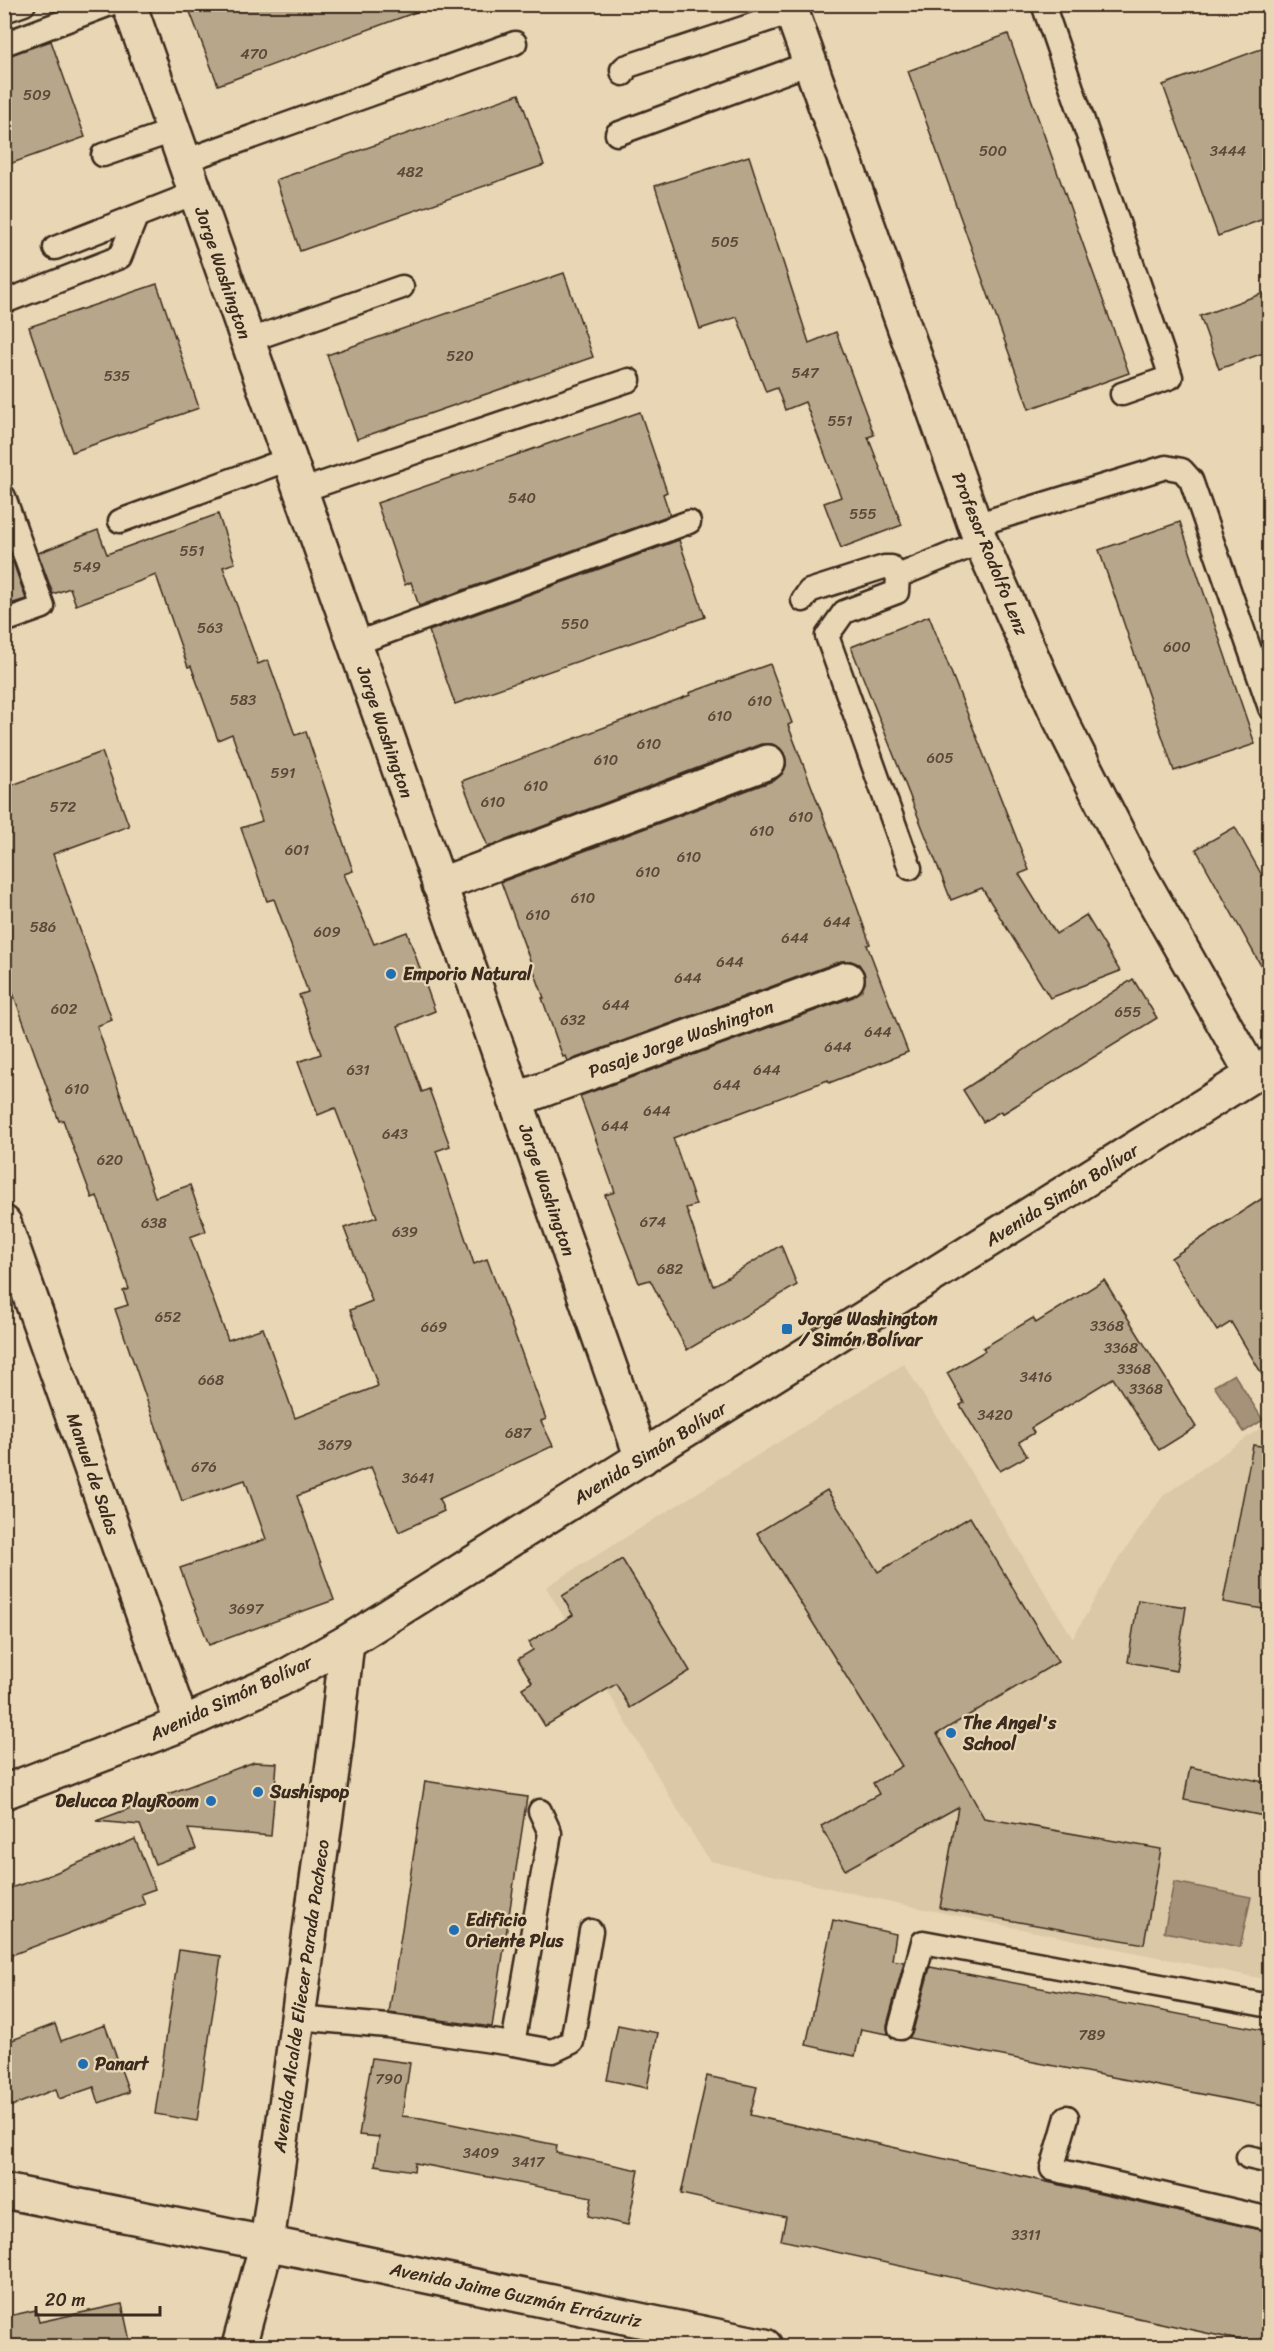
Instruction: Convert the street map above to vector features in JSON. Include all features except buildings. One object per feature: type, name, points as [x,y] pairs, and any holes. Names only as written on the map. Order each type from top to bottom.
[{"type":"street","name":"Jorge Washington","points":[[129,4],[642,1458]]},
{"type":"street","name":"Profesor Rodolfo Lenz","points":[[792,7],[978,533],[1056,711],[1113,824],[1261,1070]]},
{"type":"street","points":[[439,885],[768,762]]},
{"type":"street","name":"Pasaje Jorge Washington","points":[[515,1100],[847,979]]},
{"type":"street","name":"Avenida Simón Bolívar","points":[[4,1792],[182,1724],[279,1680],[347,1642],[1261,1070]]},
{"type":"street","name":"Manuel de Salas","points":[[4,1223],[182,1724]]},
{"type":"street","name":"Avenida Alcalde Eliecer Parada Pacheco","points":[[239,2346],[267,2243],[336,1742],[347,1642]]},
{"type":"street","name":"Avenida Jaime Guzmán Errázuriz","points":[[4,2191],[765,2346]]},
{"type":"lane","points":[[4,11],[24,4]]},
{"type":"lane","points":[[4,44],[110,4]]},
{"type":"lane","points":[[1043,4],[1171,378],[1122,394]]},
{"type":"lane","points":[[623,74],[622,70],[625,67],[792,7]]},
{"type":"lane","points":[[184,161],[514,43]]},
{"type":"lane","points":[[617,134],[810,63]]},
{"type":"lane","points":[[103,155],[173,131]]},
{"type":"lane","points":[[55,248],[195,192]]},
{"type":"lane","points":[[4,302],[120,257],[136,217]]},
{"type":"lane","points":[[247,341],[402,287]]},
{"type":"lane","points":[[300,491],[629,380]]},
{"type":"lane","points":[[120,521],[289,459]]},
{"type":"lane","points":[[898,576],[978,533],[1166,467],[1182,470],[1191,480],[1269,708]]},
{"type":"lane","points":[[4,497],[43,607],[4,621]]},
{"type":"lane","points":[[354,644],[689,522]]},
{"type":"lane","points":[[803,600],[809,591],[884,567],[891,567],[898,576],[897,592],[844,612],[826,636],[910,868]]},
{"type":"lane","points":[[513,2044],[550,1833],[540,1811]]},
{"type":"lane","points":[[298,2018],[387,2026],[553,2051],[572,2042],[591,1931]]},
{"type":"lane","points":[[900,2028],[923,1942],[1269,2006]]},
{"type":"lane","points":[[1067,2117],[1052,2169],[1269,2219]]},
{"type":"shaded area","name":"The Angel's School","points":[[904,1364],[1073,1638],[1113,1567],[1163,1496],[1269,1422],[1269,1980],[905,1905],[710,1861],[688,1827],[546,1587]]},
{"type":"shaded area","points":[[1234,1374],[1263,1420],[1244,1432],[1214,1386]]},
{"type":"shaded area","points":[[1174,1882],[1251,1897],[1240,1947],[1164,1932]]},
{"type":"place","name":"Emporio Natural","points":[[391,974]]},
{"type":"place","name":"Jorge Washington / Simón Bolívar","points":[[787,1329]]},
{"type":"place","name":"The Angel's School","points":[[951,1733]]},
{"type":"place","name":"Sushispop","points":[[258,1792]]},
{"type":"place","name":"Delucca PlayRoom","points":[[211,1801]]},
{"type":"place","name":"Edificio Oriente Plus","points":[[454,1930]]},
{"type":"place","name":"Panart","points":[[83,2064]]}]
